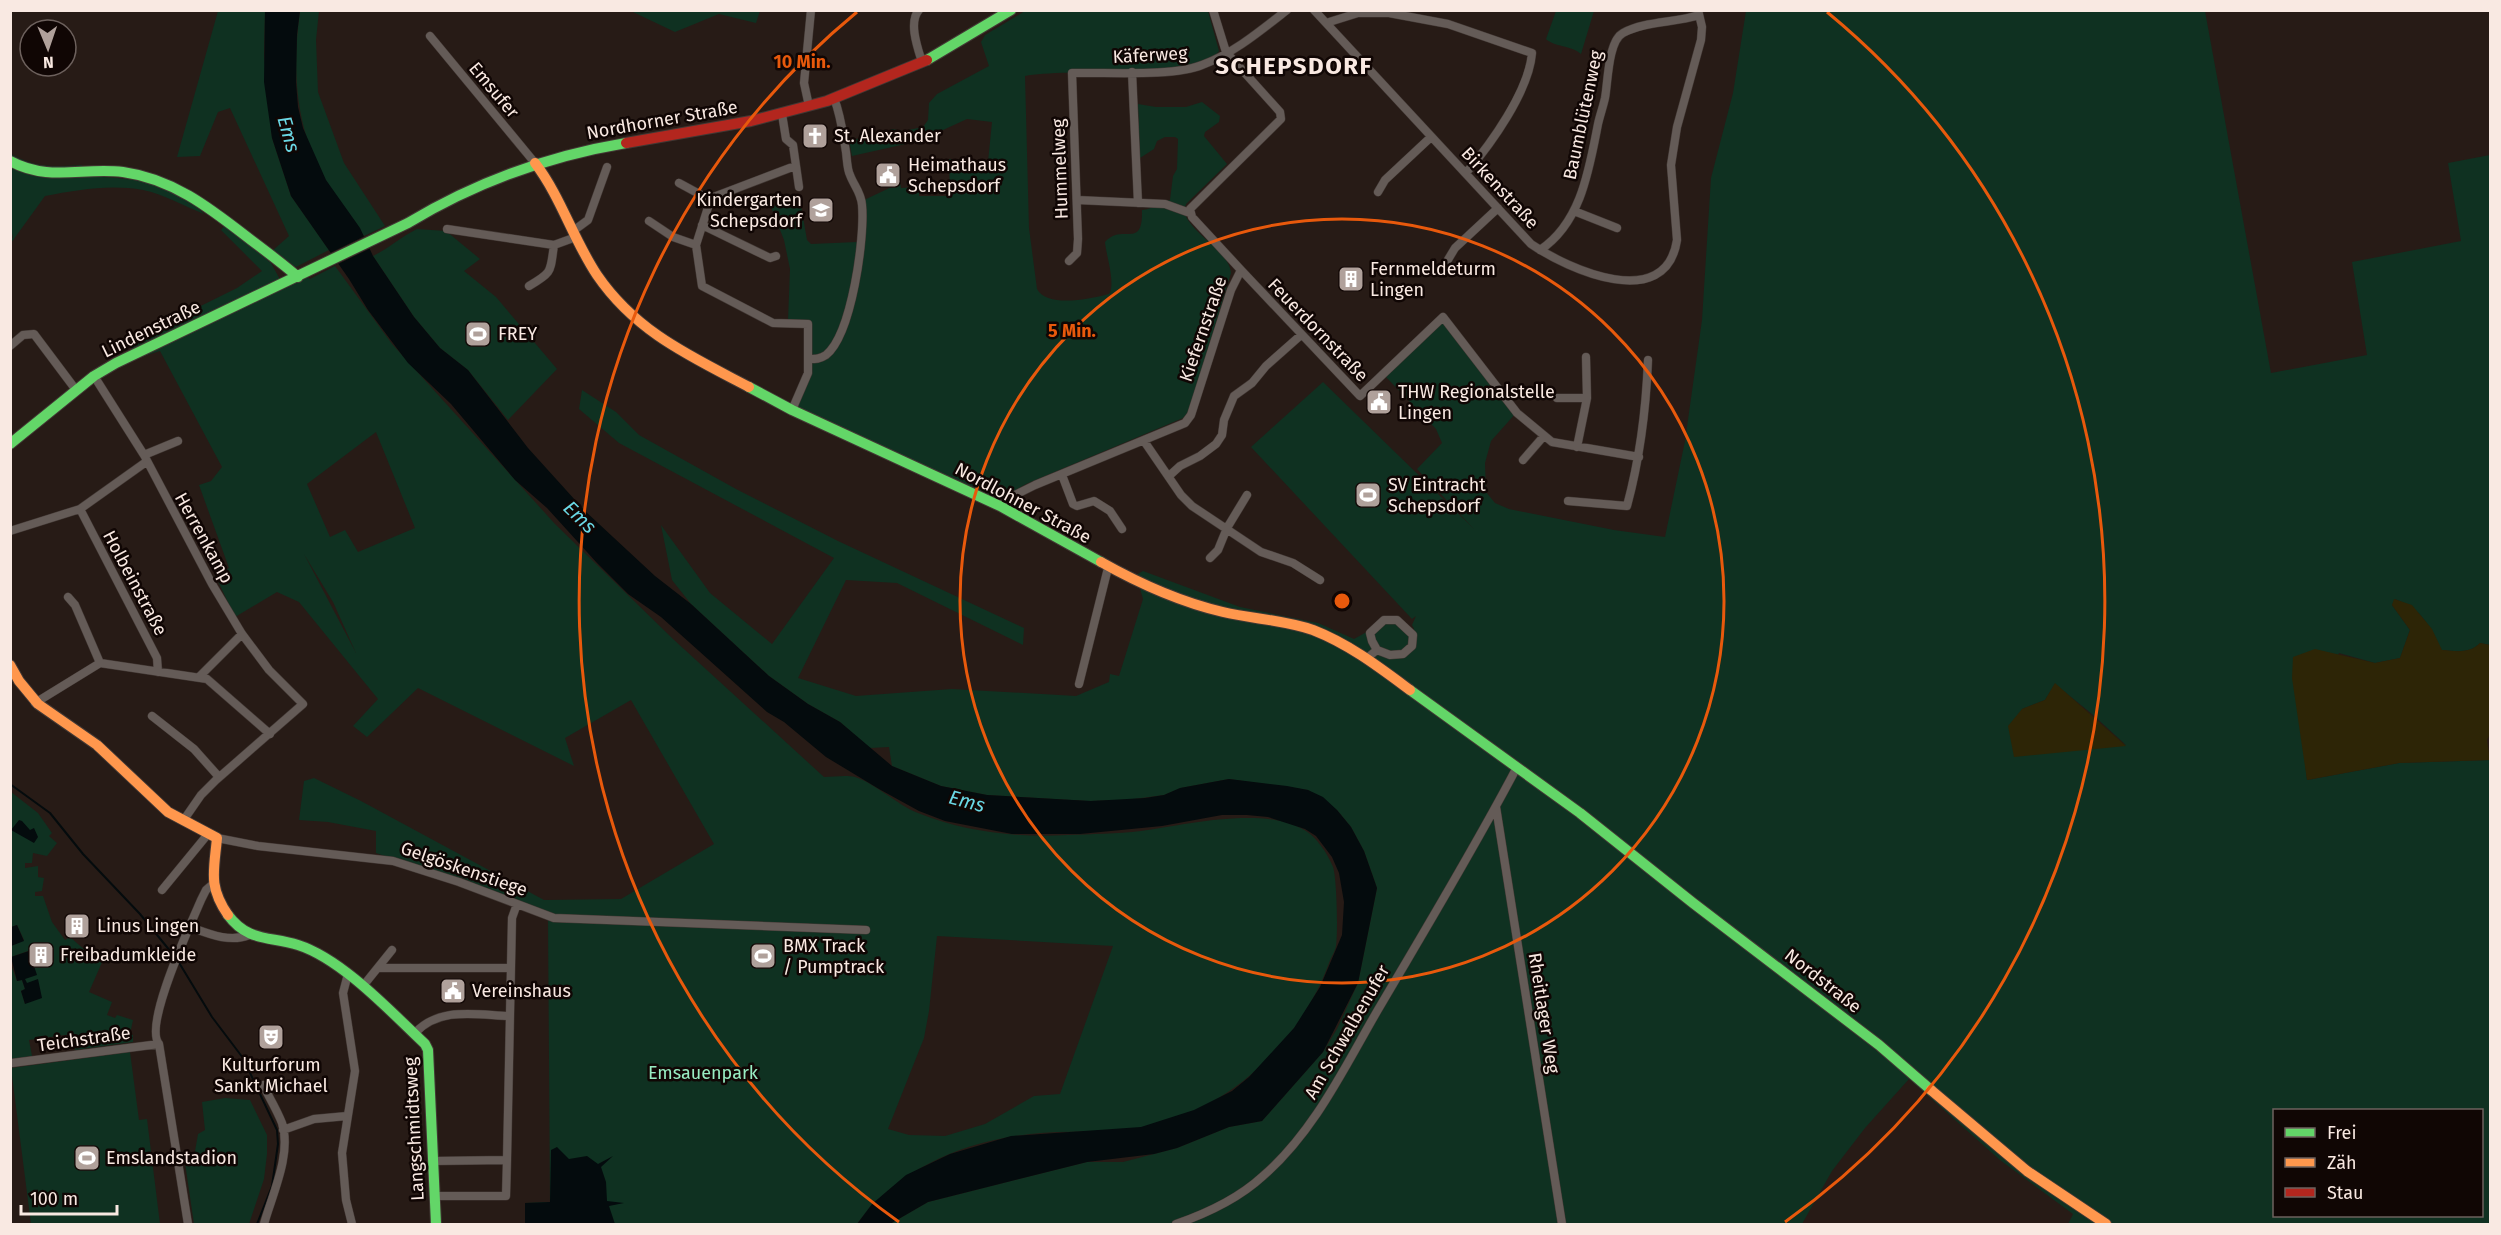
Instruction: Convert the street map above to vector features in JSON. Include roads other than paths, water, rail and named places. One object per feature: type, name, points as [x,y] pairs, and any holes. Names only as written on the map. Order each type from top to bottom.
[{"type":"street","points":[[809,106],[804,83],[811,10]]},
{"type":"street","name":"Nordhorner Straße","points":[[320,266],[388,233],[448,199],[496,177],[582,150],[729,125],[782,114],[834,98],[922,62],[971,36],[1011,10]]},
{"type":"street","points":[[1077,200],[1165,204],[1190,213],[1192,204],[1281,119],[1280,112],[1226,52],[1213,10]]},
{"type":"street","points":[[1226,52],[1254,38],[1287,10]]},
{"type":"street","name":"Birkenstraße","points":[[1314,10],[1531,244],[1576,267],[1623,281],[1638,281],[1653,277],[1664,270],[1671,261],[1677,240],[1671,165],[1677,127],[1701,40],[1702,27],[1698,13]]},
{"type":"street","points":[[916,11],[914,27],[922,62]]},
{"type":"street","points":[[1326,22],[1358,13],[1389,13],[1448,24],[1532,53],[1527,72],[1509,112],[1487,148],[1466,173]]},
{"type":"street","name":"Baumblütenweg","points":[[1540,250],[1561,232],[1574,211],[1587,174],[1616,39],[1622,33],[1637,28],[1698,13]]},
{"type":"street","name":"Emsufer","points":[[430,36],[535,163]]},
{"type":"street","name":"Käferweg","points":[[1072,73],[1190,69],[1203,65],[1226,52]]},
{"type":"street","points":[[1132,72],[1138,203]]},
{"type":"street","name":"Hummelweg","points":[[1070,261],[1077,253],[1072,73]]},
{"type":"street","points":[[809,359],[818,359],[827,354],[842,332],[851,300],[861,235],[859,188],[850,175],[841,119],[834,98]]},
{"type":"street","points":[[782,114],[786,139],[793,145],[799,187]]},
{"type":"street","points":[[1378,192],[1385,180],[1431,137]]},
{"type":"street","points":[[10,161],[21,169],[38,174],[102,170],[166,181],[197,197],[298,277]]},
{"type":"street","name":"Nordlohner Straße","points":[[535,163],[548,180],[575,234],[606,287],[628,312],[654,335],[792,410],[1000,506],[1108,568],[1158,591],[1208,608],[1308,630],[1329,637],[1367,658],[1487,746]]},
{"type":"street","points":[[680,183],[711,198],[795,166]]},
{"type":"street","points":[[447,229],[554,245],[575,234],[588,220],[607,167]]},
{"type":"street","points":[[711,198],[696,245],[702,286],[774,323],[808,324],[808,373],[792,410]]},
{"type":"street","points":[[1446,263],[1455,248],[1498,208]]},
{"type":"street","points":[[1574,211],[1617,228]]},
{"type":"street","name":"Kiefernstraße","points":[[1000,506],[1015,495],[1185,423],[1188,419],[1233,284],[1240,270],[1190,213]]},
{"type":"street","points":[[649,221],[673,237],[696,245]]},
{"type":"street","points":[[702,225],[770,258],[776,256]]},
{"type":"street","points":[[528,286],[547,275],[554,245]]},
{"type":"street","name":"Lindenstraße","points":[[10,444],[94,376],[166,338],[320,266]]},
{"type":"street","name":"Feuerdornstraße","points":[[1240,270],[1360,396],[1443,317],[1516,413],[1543,437],[1552,442],[1639,457]]},
{"type":"street","points":[[10,346],[23,335],[34,334],[76,390]]},
{"type":"street","points":[[1169,476],[1180,466],[1200,456],[1216,444],[1222,435],[1224,420],[1234,396],[1252,383],[1266,366],[1301,335]]},
{"type":"street","points":[[1577,447],[1587,398],[1586,357]]},
{"type":"street","points":[[1568,501],[1627,506],[1639,457],[1646,405],[1648,360]]},
{"type":"street","name":"Herrenkamp","points":[[94,376],[145,458],[212,584],[242,634],[268,670],[303,704],[270,734]]},
{"type":"street","points":[[1557,398],[1587,398]]},
{"type":"street","points":[[1523,459],[1543,437]]},
{"type":"street","points":[[10,531],[80,509],[145,458],[178,441]]},
{"type":"street","points":[[1144,441],[1186,501],[1261,552],[1293,563],[1320,580]]},
{"type":"street","points":[[1062,475],[1073,504],[1077,506],[1094,501],[1110,511],[1122,529]]},
{"type":"street","points":[[1210,558],[1218,549],[1227,528],[1247,495]]},
{"type":"street","name":"Holbeinstraße","points":[[80,509],[157,658],[158,672]]},
{"type":"street","points":[[1079,684],[1108,568]]},
{"type":"street","points":[[68,597],[75,605],[100,663]]},
{"type":"street","points":[[1384,620],[1397,620],[1413,635],[1412,646],[1403,654],[1390,655],[1377,650],[1370,633],[1384,620]]},
{"type":"street","points":[[199,677],[242,634]]},
{"type":"street","points":[[1367,658],[1377,650]]},
{"type":"street","points":[[35,703],[100,663],[207,679],[270,734],[219,777],[201,795],[183,821]]},
{"type":"street","name":"Gelgöskenstiege","points":[[10,665],[20,684],[35,703],[95,744],[155,802],[183,821],[213,836],[258,846],[393,861],[459,882],[554,918],[866,930]]},
{"type":"street","points":[[152,716],[194,749],[219,777]]},
{"type":"street","name":"Nordstraße","points":[[1487,746],[1580,813],[1693,903],[1879,1045],[2027,1171],[2106,1224]]},
{"type":"street","name":"Am Schwalbenufer","points":[[1176,1224],[1207,1212],[1248,1188],[1298,1140],[1326,1100],[1517,767]]},
{"type":"street","name":"Rheitlager Weg","points":[[1496,807],[1562,1224]]},
{"type":"street","points":[[213,836],[213,884],[217,899],[226,914],[249,935]]},
{"type":"street","points":[[162,890],[213,836]]},
{"type":"street","points":[[188,1224],[159,1044],[161,1034],[159,1017],[162,997],[174,964],[206,890],[213,884]]},
{"type":"street","points":[[435,1196],[506,1196],[512,918],[517,904]]},
{"type":"street","name":"Langschmidtsweg","points":[[190,927],[232,939],[240,939],[249,935],[299,945],[348,974],[415,1033],[428,1050],[436,1224]]},
{"type":"street","points":[[363,986],[392,950]]},
{"type":"street","points":[[378,968],[511,968]]},
{"type":"street","points":[[348,974],[343,993],[355,1071],[342,1153],[346,1200],[352,1224]]},
{"type":"street","points":[[415,1033],[430,1020],[445,1015],[510,1016]]},
{"type":"street","name":"Teichstraße","points":[[12,1063],[159,1044]]},
{"type":"street","points":[[262,1085],[283,1130],[278,1186],[264,1224]]},
{"type":"street","points":[[283,1130],[314,1119],[347,1116]]},
{"type":"street","points":[[433,1161],[507,1160]]},
{"type":"water","name":"Ems","points":[[265,11],[300,11],[296,82],[303,128],[326,180],[360,228],[373,256],[414,317],[440,348],[468,370],[528,448],[585,511],[769,676],[808,704],[840,722],[892,766],[941,786],[987,795],[1091,801],[1164,795],[1180,788],[1229,779],[1308,790],[1323,797],[1337,810],[1351,827],[1364,851],[1377,888],[1358,983],[1323,1052],[1262,1121],[1229,1127],[1177,1148],[1154,1154],[1087,1162],[928,1202],[890,1224],[857,1224],[872,1204],[906,1175],[950,1154],[1011,1136],[1141,1127],[1194,1110],[1232,1091],[1249,1077],[1294,1028],[1320,987],[1342,935],[1344,902],[1339,873],[1332,857],[1316,836],[1305,829],[1268,817],[1247,815],[1222,815],[1162,826],[1080,834],[1012,834],[945,821],[919,811],[826,757],[784,722],[767,712],[661,617],[628,594],[597,563],[547,508],[515,480],[451,404],[408,363],[368,310],[291,196],[272,138],[264,82]]},
{"type":"water","points":[[19,820],[30,830],[34,828],[38,837],[34,843],[11,830]]},
{"type":"water","points":[[17,925],[24,941],[11,946],[11,927]]},
{"type":"water","points":[[29,951],[37,975],[25,979],[27,983],[38,979],[42,998],[25,1004],[21,991],[25,989],[22,980],[17,981],[11,957]]},
{"type":"water","points":[[557,1147],[569,1159],[587,1156],[598,1164],[613,1156],[601,1167],[606,1182],[607,1201],[624,1203],[609,1206],[615,1224],[525,1224],[525,1203],[550,1202],[551,1150]]},
{"type":"waterway","points":[[10,784],[50,813],[83,854],[140,914],[175,957]]},
{"type":"waterway","points":[[178,961],[212,1017],[243,1058],[277,1130],[278,1144],[272,1186],[257,1224]]},
{"type":"place","name":"St. Alexander","points":[[815,136]]},
{"type":"place","name":"Heimathaus Schepsdorf","points":[[888,175]]},
{"type":"place","name":"Kindergarten Schepsdorf","points":[[821,210]]},
{"type":"place","name":"Fernmeldeturm Lingen","points":[[1351,279]]},
{"type":"place","name":"FREY","points":[[478,334]]},
{"type":"place","name":"THW Regionalstelle Lingen","points":[[1379,402]]},
{"type":"place","name":"SV Eintracht Schepsdorf","points":[[1368,495]]},
{"type":"place","name":"Linus Lingen","points":[[77,926]]},
{"type":"place","name":"Freibadumkleide","points":[[41,955]]},
{"type":"place","name":"BMX Track / Pumptrack","points":[[763,956]]},
{"type":"place","name":"Vereinshaus","points":[[453,991]]},
{"type":"place","name":"Kulturforum Sankt Michael","points":[[271,1037]]},
{"type":"place","name":"Emslandstadion","points":[[87,1158]]},
{"type":"district","name":"SCHEPSDORF","points":[[1294,66]]},
{"type":"park label","name":"Emsauenpark","points":[[703,1073]]}]
